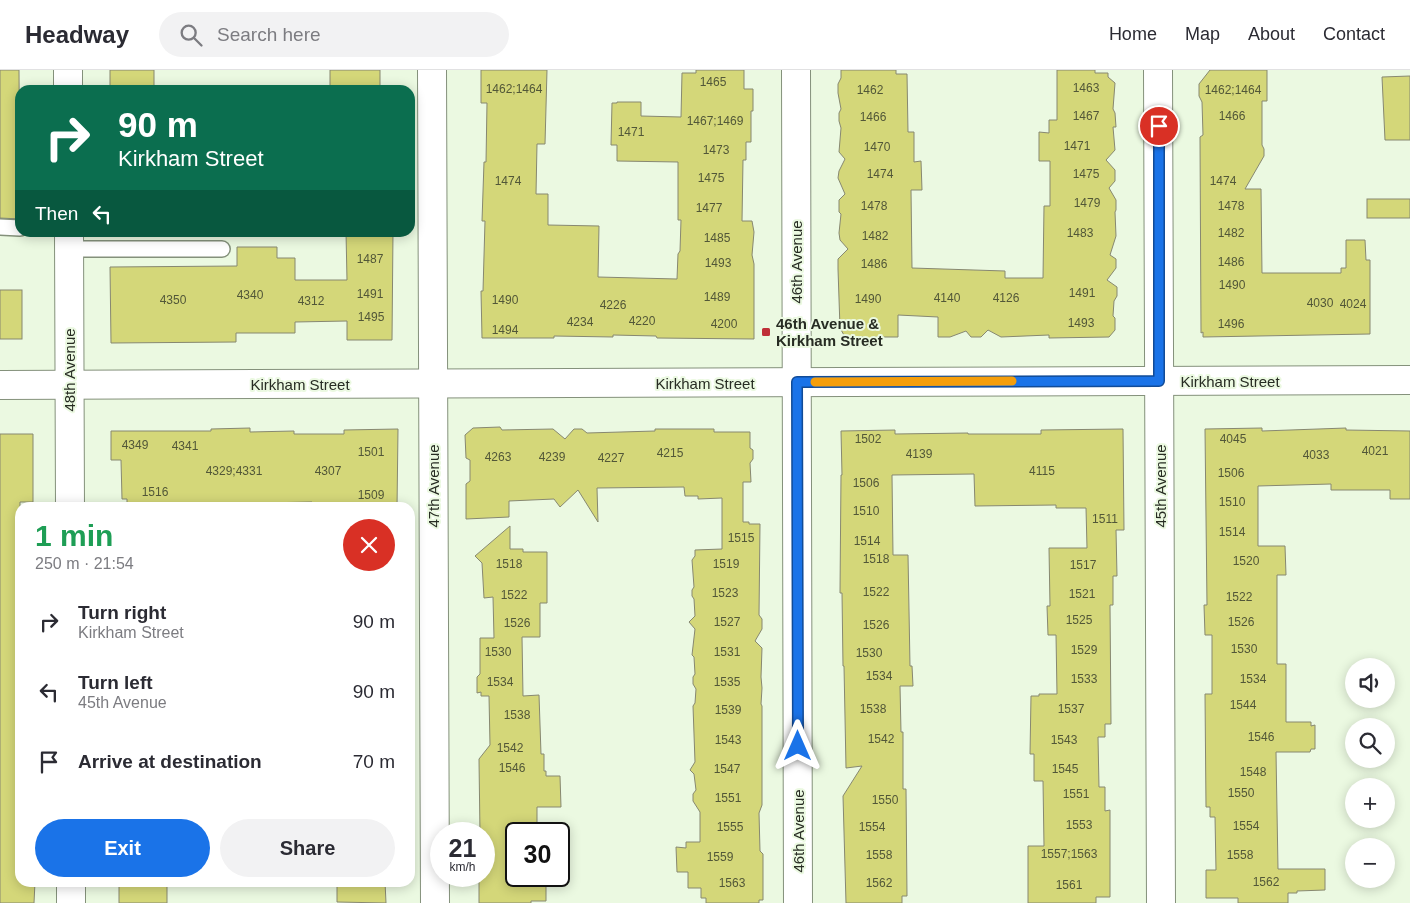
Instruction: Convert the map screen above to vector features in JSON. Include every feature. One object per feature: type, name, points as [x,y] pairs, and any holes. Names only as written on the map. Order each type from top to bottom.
[{"type":"street","points":[[68,70],[68,85]]},
{"type":"street","name":"47th Avenue","points":[[432,70],[435,903]]},
{"type":"street","name":"46th Avenue","points":[[796,70],[798,903]]},
{"type":"street","name":"45th Avenue","points":[[1158,70],[1161,903]]},
{"type":"street","name":"48th Avenue","points":[[69,241],[70,502]]},
{"type":"street","name":"Kirkham Street","points":[[0,384],[1410,380]]},
{"type":"street","points":[[71,887],[71,903]]},
{"type":"lane","points":[[0,227],[15,228]]},
{"type":"lane","points":[[69,241],[222,249]]},
{"type":"building","points":[[0,70],[19,70],[19,85],[15,85],[15,219],[0,218]]},
{"type":"building","points":[[110,70],[154,70],[154,85],[110,85]]},
{"type":"building","points":[[330,70],[380,70],[380,85],[330,85]]},
{"type":"building","points":[[481,70],[547,70],[545,144],[537,144],[536,194],[548,194],[548,225],[599,226],[598,277],[677,279],[681,220],[678,220],[678,162],[617,161],[617,145],[611,145],[612,103],[641,102],[641,116],[681,117],[682,73],[696,73],[696,70],[744,70],[744,89],[753,89],[751,142],[746,142],[746,160],[743,160],[742,221],[752,221],[754,232],[752,255],[754,264],[754,339],[657,338],[656,336],[613,335],[613,337],[482,338],[481,291],[483,291],[485,221],[482,221],[487,103],[481,103]]},
{"type":"building","points":[[841,70],[896,70],[896,74],[907,74],[908,132],[914,132],[914,162],[921,161],[922,190],[911,190],[912,268],[1005,271],[1005,278],[1043,278],[1044,206],[1050,206],[1050,161],[1039,161],[1039,132],[1049,133],[1049,120],[1057,120],[1057,70],[1095,70],[1095,73],[1108,73],[1108,77],[1115,83],[1113,109],[1116,127],[1113,127],[1115,150],[1106,160],[1115,170],[1115,181],[1109,188],[1116,200],[1116,236],[1110,255],[1116,259],[1116,268],[1107,280],[1117,287],[1113,316],[1115,318],[1115,330],[1109,337],[1049,338],[1049,335],[1001,337],[988,330],[981,337],[971,337],[966,331],[950,337],[938,337],[938,317],[898,315],[898,337],[875,337],[869,347],[863,337],[845,337],[840,328],[838,269],[838,259],[848,249],[840,240],[839,233],[841,214],[839,212],[839,200],[845,194],[838,178],[845,159],[839,152],[841,128],[839,113],[841,109],[838,84],[841,78]]},
{"type":"building","points":[[1210,70],[1267,70],[1267,101],[1262,101],[1262,145],[1264,156],[1245,189],[1261,189],[1262,273],[1341,273],[1341,268],[1346,268],[1346,240],[1365,240],[1366,260],[1370,260],[1370,334],[1203,337],[1203,332],[1201,333],[1200,137],[1203,135],[1202,102],[1199,96],[1199,84]]},
{"type":"building","points":[[1410,76],[1410,140],[1385,140],[1382,77]]},
{"type":"building","points":[[1367,199],[1410,199],[1410,218],[1367,218]]},
{"type":"building","points":[[346,237],[393,237],[392,340],[347,340],[347,321],[295,322],[295,333],[236,333],[236,342],[111,343],[110,267],[237,266],[237,247],[277,247],[277,258],[295,258],[295,280],[347,280]]},
{"type":"building","points":[[0,290],[22,290],[22,339],[0,339]]},
{"type":"building","points":[[500,427],[502,430],[553,429],[565,439],[574,429],[582,429],[587,433],[655,431],[655,429],[714,429],[714,432],[750,432],[750,448],[753,450],[753,459],[750,463],[751,482],[743,482],[743,522],[760,524],[759,615],[762,619],[762,629],[755,641],[762,648],[762,805],[759,813],[760,851],[763,854],[763,900],[759,900],[759,903],[706,903],[706,898],[701,898],[701,888],[688,888],[688,872],[677,872],[676,847],[686,848],[686,842],[700,842],[700,812],[693,801],[693,794],[696,790],[694,774],[690,770],[695,762],[693,706],[696,689],[693,684],[695,674],[694,657],[692,655],[695,629],[689,622],[695,616],[694,599],[692,596],[694,587],[692,560],[695,556],[695,550],[722,549],[722,498],[698,499],[698,496],[685,496],[684,487],[597,488],[598,522],[578,490],[560,507],[554,499],[509,501],[509,517],[466,519],[466,484],[470,481],[470,460],[466,458],[465,435],[473,428]]},
{"type":"building","points":[[250,428],[250,432],[294,431],[294,434],[344,434],[344,430],[398,429],[397,502],[127,502],[127,499],[122,499],[121,460],[111,460],[111,431],[211,431],[211,429]]},
{"type":"building","points":[[1262,428],[1262,431],[1346,428],[1346,430],[1410,431],[1410,499],[1390,499],[1390,490],[1331,490],[1331,484],[1258,486],[1258,546],[1285,546],[1286,575],[1277,575],[1277,664],[1286,664],[1286,722],[1311,722],[1311,726],[1315,725],[1315,749],[1311,749],[1310,752],[1276,752],[1278,869],[1325,869],[1325,890],[1288,893],[1288,903],[1238,903],[1238,898],[1206,898],[1206,870],[1216,870],[1215,817],[1210,817],[1210,807],[1206,807],[1205,694],[1212,694],[1212,635],[1205,635],[1204,605],[1207,605],[1205,429]]},
{"type":"building","points":[[1123,429],[1124,530],[1116,530],[1117,576],[1113,576],[1113,605],[1110,605],[1111,724],[1105,724],[1105,737],[1098,737],[1099,787],[1105,787],[1105,811],[1110,810],[1110,897],[1096,897],[1096,903],[1028,903],[1028,846],[1044,846],[1043,781],[1034,781],[1034,754],[1030,754],[1031,696],[1057,694],[1056,635],[1048,635],[1047,606],[1050,606],[1049,548],[1087,548],[1086,508],[1056,508],[1056,505],[975,506],[974,474],[892,475],[893,555],[908,555],[910,666],[912,666],[913,686],[900,686],[901,732],[903,732],[903,789],[906,789],[907,896],[902,896],[902,903],[846,903],[843,796],[862,766],[846,768],[842,593],[840,593],[841,431],[895,430],[895,434],[1041,434],[1041,430]]},
{"type":"building","points":[[0,434],[33,434],[33,502],[15,502],[15,887],[35,887],[34,903],[0,903]]},
{"type":"building","points":[[510,526],[510,549],[523,549],[523,552],[547,552],[547,603],[540,603],[540,637],[522,637],[523,696],[539,695],[541,754],[544,754],[544,771],[546,771],[546,776],[560,776],[561,807],[537,807],[537,822],[505,822],[505,887],[546,887],[546,901],[531,901],[531,903],[479,903],[479,887],[495,887],[495,822],[480,822],[479,759],[490,745],[489,696],[481,696],[481,692],[477,693],[477,677],[480,674],[480,638],[494,638],[493,597],[484,598],[482,563],[475,556]]},
{"type":"building","points":[[119,887],[167,887],[167,903],[119,903]]},
{"type":"building","points":[[337,887],[385,887],[386,903],[337,902]]},
{"type":"slow traffic","points":[[815,382],[1012,381]]},
{"type":"place","name":"46th Avenue & Kirkham Street","points":[[766,332]]},
{"type":"route","points":[[798,746],[797,382],[1159,381],[1159,126]]}]
